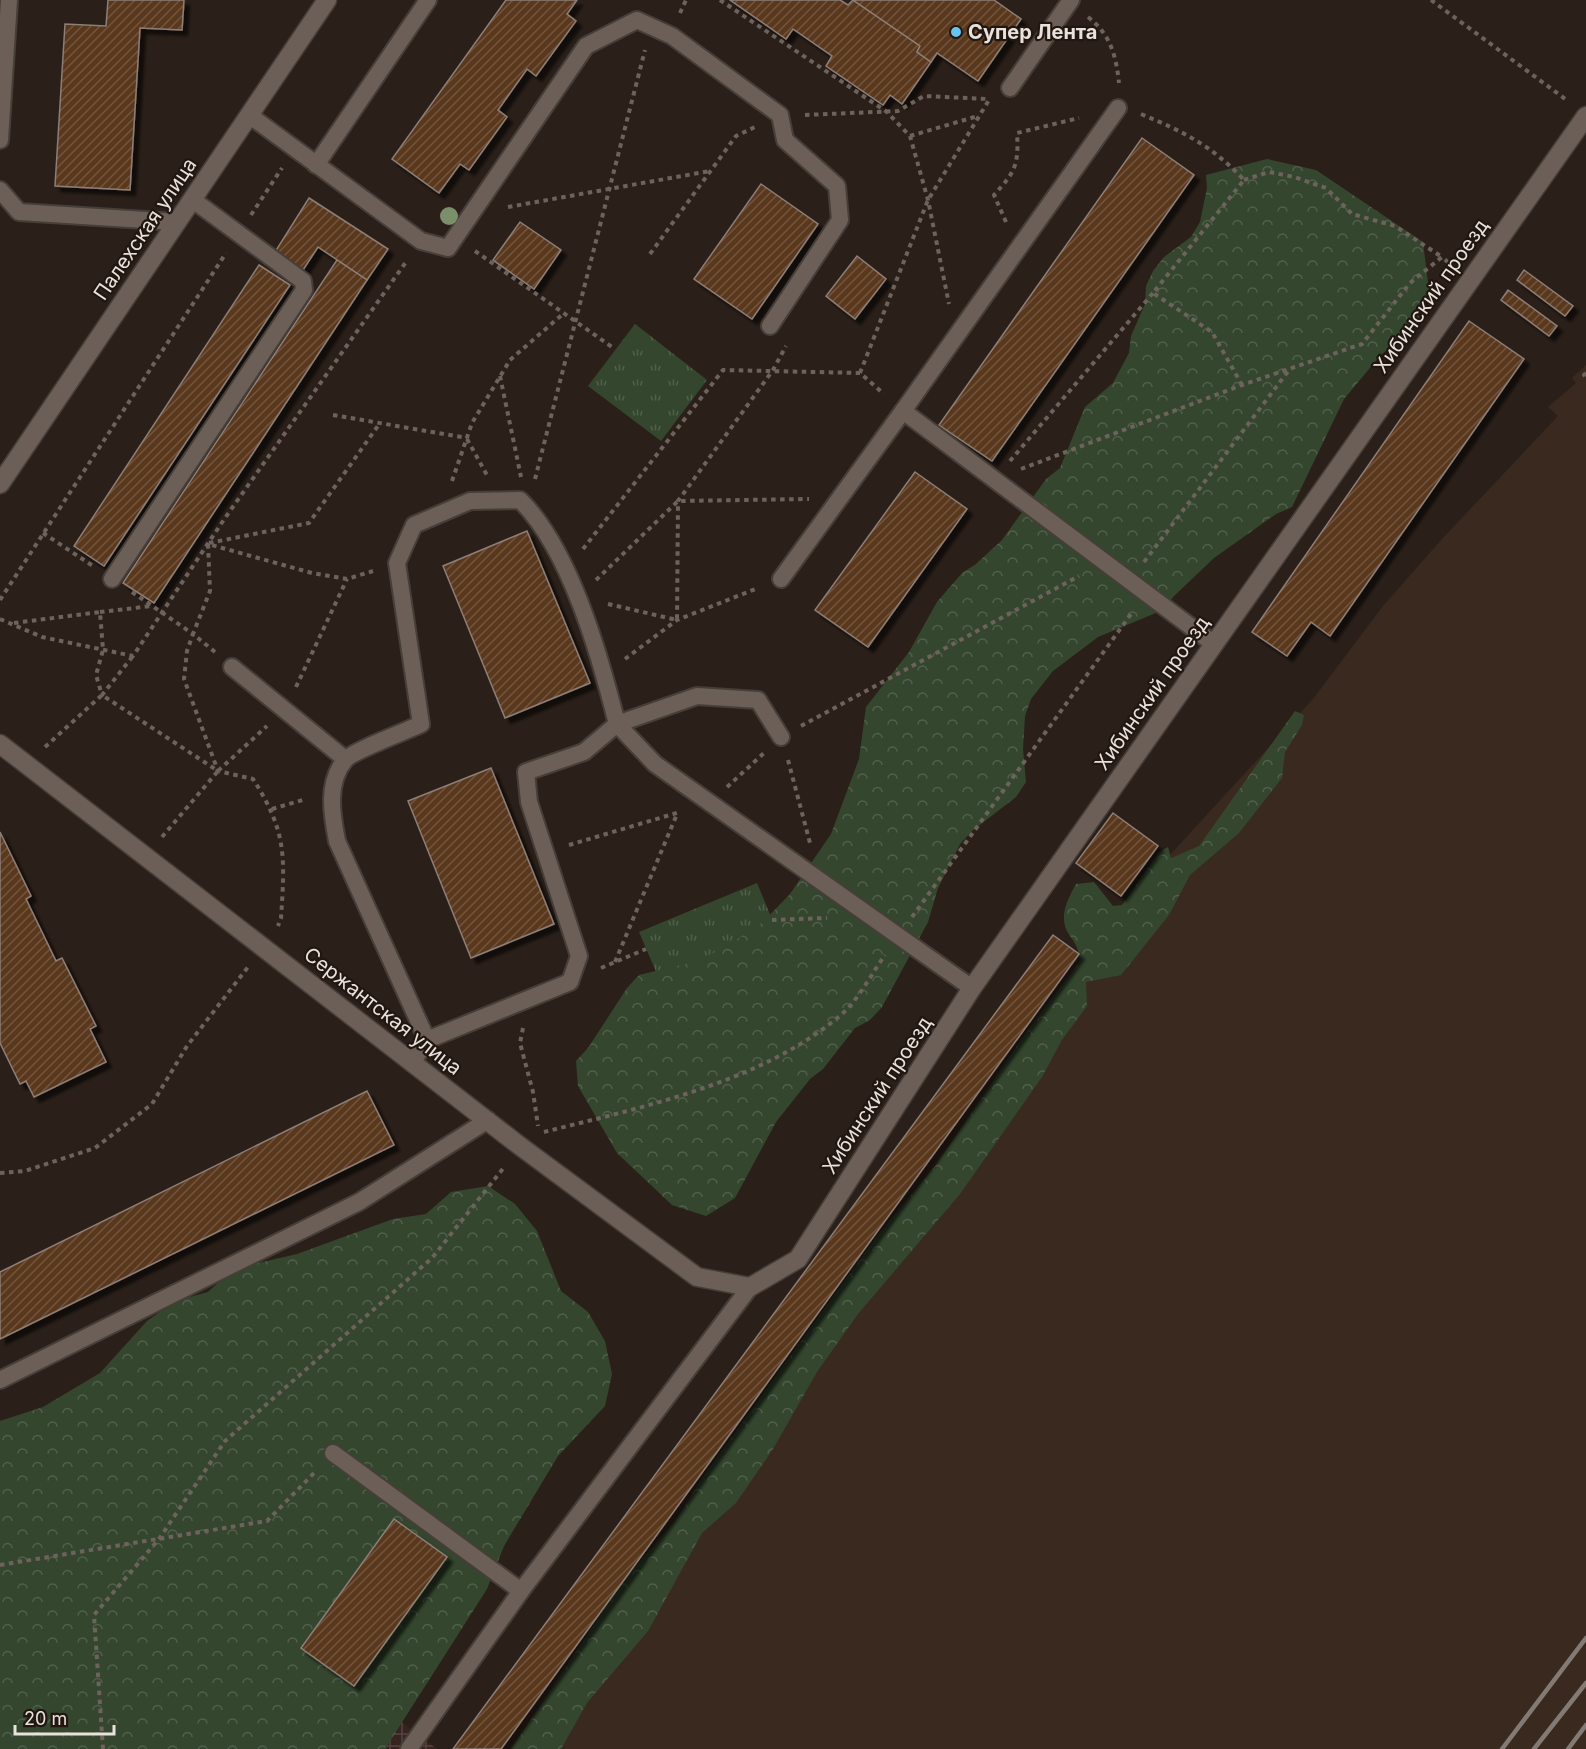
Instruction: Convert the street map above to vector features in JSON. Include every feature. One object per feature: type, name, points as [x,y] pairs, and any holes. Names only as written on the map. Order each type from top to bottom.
[{"type":"street","name":"Палехская улица","points":[[0,484],[327,0]]},
{"type":"street","name":"Хибинский проезд","points":[[750,1287],[798,1259],[972,988],[1584,119]]},
{"type":"street","name":"Сержантская улица","points":[[0,744],[269,941],[412,1063],[697,1277],[750,1287]]},
{"type":"lane","points":[[0,140],[9,0]]},
{"type":"lane","points":[[316,165],[428,0]]},
{"type":"lane","points":[[1010,88],[1070,3]]},
{"type":"lane","points":[[249,115],[421,242],[448,248],[586,46],[637,20],[672,36],[780,115],[785,140],[837,186],[840,220],[770,326]]},
{"type":"lane","points":[[781,579],[1118,108]]},
{"type":"lane","points":[[0,190],[19,212],[177,222]]},
{"type":"lane","points":[[112,579],[304,290],[303,281],[193,200]]},
{"type":"lane","points":[[903,411],[1214,644]]},
{"type":"lane","points":[[427,1040],[337,841],[331,808],[334,782],[345,759],[421,724],[397,563],[414,525],[470,501],[520,500],[537,516],[578,597],[617,724],[655,765],[972,988]]},
{"type":"lane","points":[[232,667],[345,759]]},
{"type":"lane","points":[[412,1063],[427,1040],[570,982],[579,956],[529,802],[526,772],[584,752],[617,724],[697,696],[758,700],[781,737]]},
{"type":"lane","points":[[0,1380],[359,1202],[488,1120]]},
{"type":"lane","points":[[409,1749],[521,1591],[750,1287]]},
{"type":"lane","points":[[333,1453],[521,1591]]},
{"type":"path","points":[[720,0],[887,112],[910,136],[928,200],[955,337]]},
{"type":"path","points":[[1431,0],[1567,99],[1584,119]]},
{"type":"path","points":[[1070,3],[1105,32],[1115,53],[1120,92],[1118,108]]},
{"type":"path","points":[[527,507],[651,26]]},
{"type":"path","points":[[650,254],[736,136],[780,115],[898,111],[924,96],[989,99],[1010,88]]},
{"type":"path","points":[[860,373],[928,200],[989,99]]},
{"type":"path","points":[[1018,249],[994,195],[1006,182],[1019,160],[1017,134],[1118,108],[1126,108],[1183,132],[1221,156],[1244,180]]},
{"type":"path","points":[[910,136],[979,116]]},
{"type":"path","points":[[0,600],[294,149]]},
{"type":"path","points":[[472,213],[711,171]]},
{"type":"path","points":[[995,479],[1244,180],[1269,172],[1294,177],[1326,188],[1352,214],[1395,226],[1442,257],[1468,282]]},
{"type":"path","points":[[455,237],[612,348]]},
{"type":"path","points":[[39,753],[102,695],[133,656],[208,544],[421,242]]},
{"type":"path","points":[[995,479],[1242,385],[1362,344],[1410,283],[1442,257]]},
{"type":"path","points":[[1153,292],[1212,332],[1242,385]]},
{"type":"path","points":[[441,513],[472,423],[500,375],[510,360],[564,313]]},
{"type":"path","points":[[578,597],[678,501],[773,370],[788,344],[770,326]]},
{"type":"path","points":[[1130,580],[1290,369]]},
{"type":"path","points":[[566,572],[687,411],[723,370],[860,373],[903,411]]},
{"type":"path","points":[[1586,373],[1584,375],[1586,378]]},
{"type":"path","points":[[500,375],[527,507]]},
{"type":"path","points":[[333,415],[467,438]]},
{"type":"path","points":[[208,544],[309,523],[380,423]]},
{"type":"path","points":[[467,438],[501,501]]},
{"type":"path","points":[[678,501],[838,499]]},
{"type":"path","points":[[677,620],[678,501]]},
{"type":"path","points":[[208,544],[312,573],[347,579],[397,563]]},
{"type":"path","points":[[208,544],[210,591],[187,651],[184,679],[218,771]]},
{"type":"path","points":[[545,852],[710,803],[781,737],[1106,561]]},
{"type":"path","points":[[157,844],[218,771],[285,710],[347,579]]},
{"type":"path","points":[[603,674],[677,620],[781,579]]},
{"type":"path","points":[[578,597],[677,620]]},
{"type":"path","points":[[12,624],[152,606]]},
{"type":"path","points":[[0,1173],[26,1171],[95,1148],[152,1104],[187,1046],[269,941],[281,918],[285,857],[272,809],[253,779],[218,771],[102,695],[96,675],[103,650],[100,612]]},
{"type":"path","points":[[0,619],[42,637],[133,656]]},
{"type":"path","points":[[194,634],[232,667]]},
{"type":"path","points":[[781,737],[820,881]]},
{"type":"path","points":[[272,809],[333,790]]},
{"type":"path","points":[[615,962],[677,813]]},
{"type":"path","points":[[772,920],[870,916]]},
{"type":"path","points":[[570,982],[646,949]]},
{"type":"path","points":[[530,998],[520,1043],[533,1092],[539,1133]]},
{"type":"path","points":[[103,1749],[94,1615],[159,1539],[225,1441],[432,1258],[520,1146]]},
{"type":"path","points":[[0,1565],[267,1521],[333,1453]]},
{"type":"shaded area","points":[[1586,365],[1586,1749],[501,1749],[1079,954],[1313,699],[1383,606],[1442,539],[1558,416],[1548,407],[1576,383],[1572,378]]},
{"type":"shaded area","points":[[395,1717],[437,1749],[372,1749]]},
{"type":"green space","points":[[1267,159],[1316,170],[1423,242],[1429,291],[1418,321],[1379,357],[1344,399],[1292,507],[1276,514],[1214,558],[1174,596],[1163,610],[1098,637],[1053,671],[1031,699],[1025,716],[1023,749],[1026,782],[1016,797],[972,831],[960,844],[938,888],[928,922],[882,1007],[870,1020],[855,1028],[823,1069],[810,1079],[776,1122],[735,1198],[706,1216],[672,1205],[617,1153],[578,1086],[576,1061],[588,1048],[627,988],[639,975],[689,963],[721,950],[763,922],[790,894],[831,834],[859,759],[866,707],[909,652],[937,602],[962,573],[976,564],[1002,540],[1046,479],[1060,468],[1085,407],[1113,383],[1129,353],[1131,336],[1145,304],[1146,286],[1153,271],[1164,257],[1191,237],[1200,222],[1207,188],[1206,175]]},
{"type":"green space","points":[[635,324],[707,380],[661,441],[588,386]]},
{"type":"green space","points":[[1295,711],[1304,715],[1302,725],[1285,752],[1282,778],[1239,833],[1190,875],[1169,915],[1121,975],[1086,982],[1087,1006],[1062,1040],[1042,1077],[960,1194],[858,1314],[817,1372],[773,1449],[736,1503],[702,1533],[648,1631],[587,1703],[561,1749],[511,1749],[623,1581],[675,1521],[700,1481],[876,1237],[936,1165],[1024,1035],[1080,961],[1077,948],[1064,920],[1066,904],[1076,884],[1094,882],[1113,906],[1122,905],[1159,852],[1168,847],[1171,858],[1199,846]]},
{"type":"green space","points":[[757,883],[783,946],[666,995],[639,932]]},
{"type":"green space","points":[[488,1186],[515,1204],[537,1231],[561,1291],[588,1312],[605,1341],[612,1374],[605,1406],[558,1456],[504,1546],[487,1589],[385,1749],[0,1749],[0,1421],[43,1407],[100,1373],[147,1321],[175,1301],[208,1292],[233,1269],[297,1254],[393,1219],[426,1214],[451,1192]],"holes":[[[394,1519],[446,1557],[302,1648]]]},
{"type":"building","points":[[108,0],[184,0],[182,30],[140,28],[130,190],[55,186],[65,24],[106,26]]},
{"type":"building","points":[[506,0],[577,0],[567,14],[576,21],[536,76],[527,69],[498,110],[507,117],[469,170],[460,164],[439,193],[392,159]]},
{"type":"building","points":[[730,0],[840,0],[848,5],[853,0],[920,46],[917,52],[931,62],[902,104],[890,95],[883,105],[826,66],[832,56],[793,29],[786,39]]},
{"type":"building","name":"Супер Лента","points":[[853,0],[994,0],[1021,19],[978,81],[937,53],[931,62],[917,52],[920,46]]},
{"type":"building","points":[[1142,138],[1194,175],[992,461],[939,425]]},
{"type":"building","points":[[761,184],[818,224],[752,319],[694,279]]},
{"type":"building","points":[[309,198],[388,249],[367,280],[318,247],[303,270],[275,252]]},
{"type":"building","points":[[520,222],[561,250],[534,289],[493,260]]},
{"type":"building","points":[[857,256],[886,279],[855,319],[826,296]]},
{"type":"building","points":[[337,260],[367,280],[154,603],[123,583]]},
{"type":"building","points":[[259,265],[290,285],[104,566],[74,546]]},
{"type":"building","points":[[1524,270],[1573,306],[1565,316],[1517,280]]},
{"type":"building","points":[[1508,290],[1557,326],[1549,336],[1501,300]]},
{"type":"building","points":[[1469,321],[1524,359],[1330,636],[1311,622],[1287,656],[1252,632]]},
{"type":"building","points":[[915,472],[967,509],[868,647],[815,610]]},
{"type":"building","points":[[527,531],[590,683],[505,718],[443,566]]},
{"type":"building","points":[[491,768],[554,924],[471,958],[408,801]]},
{"type":"building","points":[[1113,813],[1158,846],[1121,896],[1076,863]]},
{"type":"building","points":[[0,832],[31,896],[26,899],[56,961],[62,958],[96,1026],[90,1029],[106,1062],[34,1097],[26,1081],[20,1084],[0,1043]]},
{"type":"building","points":[[1053,935],[1079,954],[501,1749],[453,1749]]},
{"type":"building","points":[[367,1091],[394,1145],[0,1339],[0,1272]]},
{"type":"building","points":[[394,1519],[447,1557],[354,1686],[301,1648]]},
{"type":"railway","points":[[1502,1749],[1586,1638]]},
{"type":"railway","points":[[1534,1749],[1586,1683]]},
{"type":"railway","points":[[1568,1749],[1586,1725]]},
{"type":"place","name":"Супер Лента","points":[[956,32]]}]
